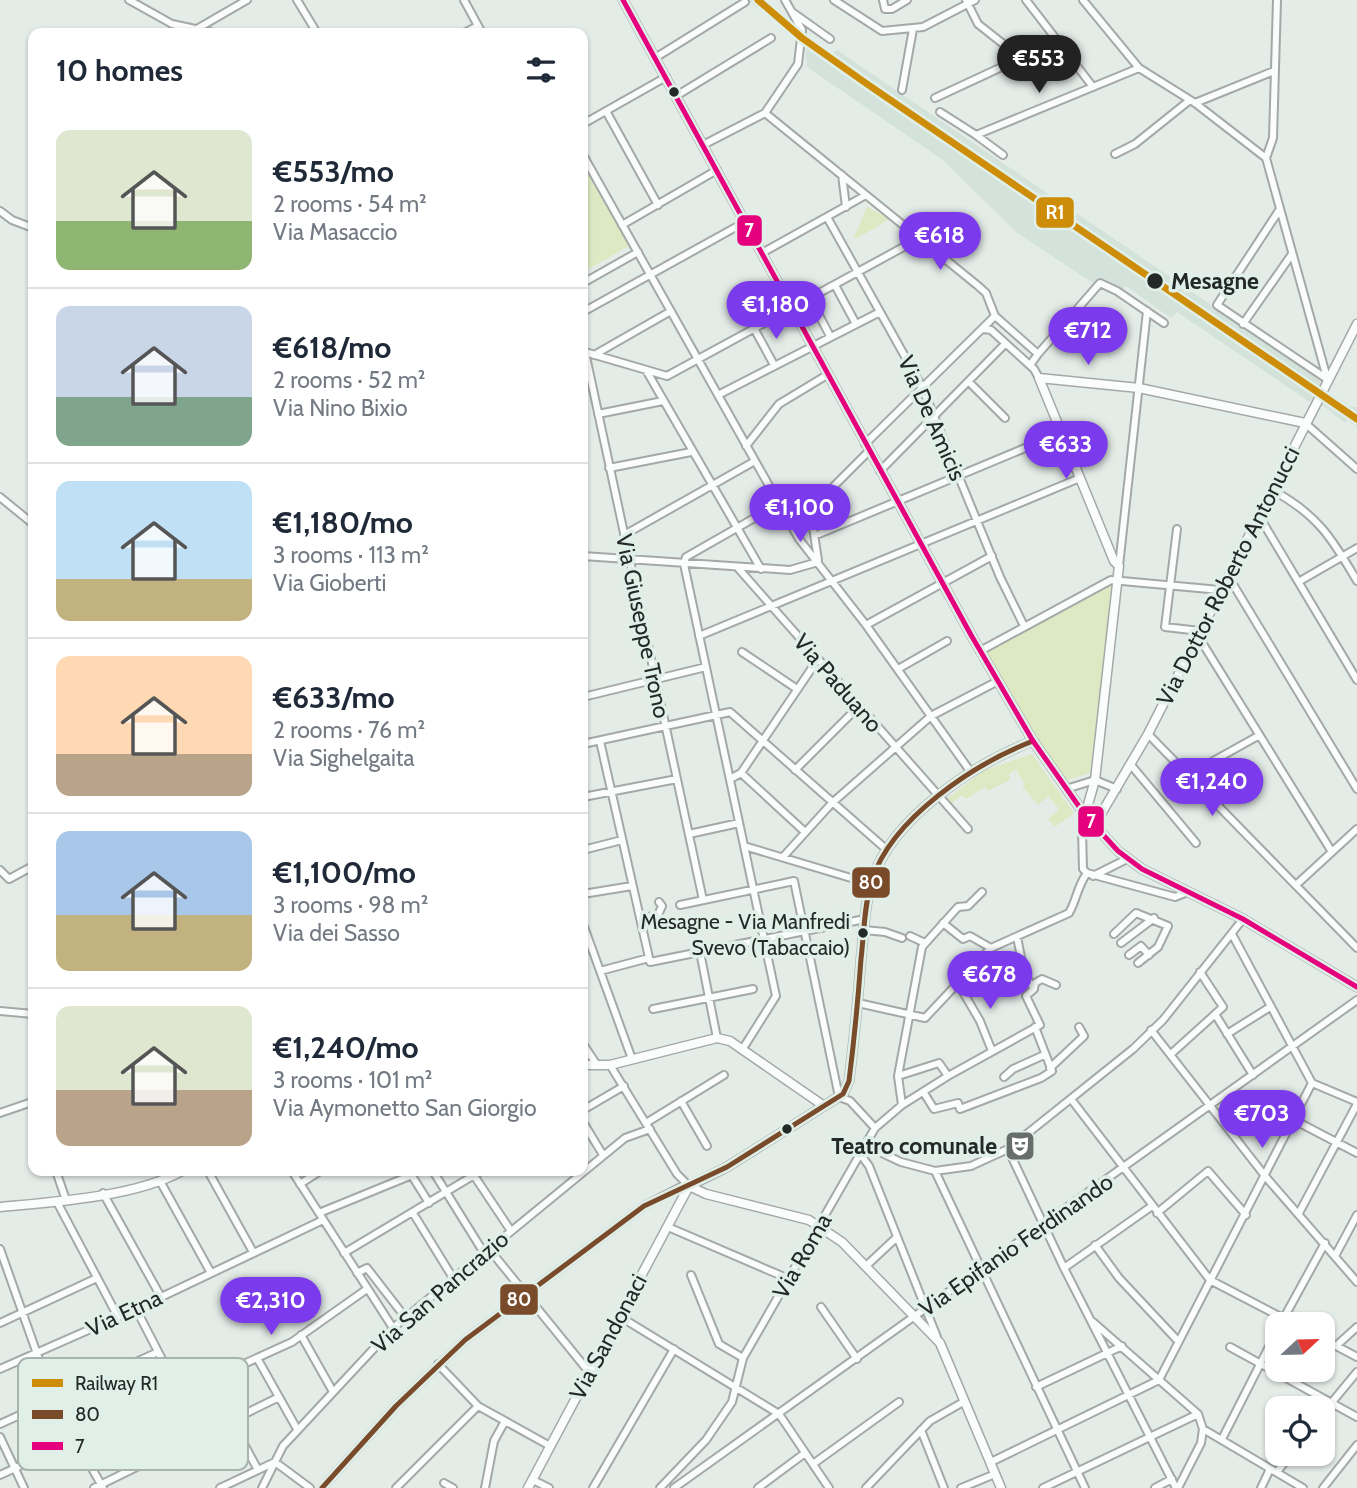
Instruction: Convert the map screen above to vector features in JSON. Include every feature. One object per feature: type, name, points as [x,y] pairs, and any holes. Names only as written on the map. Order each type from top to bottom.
[{"type":"main road","points":[[623,0],[942,583],[1032,741],[1085,815],[1127,859],[1185,892],[1239,917],[1357,987]]},
{"type":"main road","name":"Via Dottor Roberto Antonucci","points":[[1094,826],[1148,734],[1357,324]]},
{"type":"main road","points":[[1085,815],[1095,780],[1119,566],[1114,561],[1039,378],[1139,388],[1305,423]]},
{"type":"main road","points":[[689,1186],[738,1160],[839,1097],[849,1081],[871,884],[887,850],[897,833],[970,771],[996,756],[1032,741]]},
{"type":"main road","points":[[588,1065],[610,1065],[718,1038],[730,1041],[824,1106]]},
{"type":"main road","points":[[3,1207],[103,1194],[171,1176]]},
{"type":"main road","points":[[689,1186],[706,1194],[820,1225],[866,1266],[940,1343],[1001,1488]]},
{"type":"main road","name":"Via Sandonaci","points":[[531,1484],[689,1186]]},
{"type":"street","points":[[129,0],[172,24],[187,28]]},
{"type":"street","points":[[198,28],[247,0]]},
{"type":"street","points":[[298,0],[314,28]]},
{"type":"street","points":[[464,0],[478,26],[474,28]]},
{"type":"street","points":[[704,145],[765,113],[800,59],[802,30],[785,0]]},
{"type":"street","points":[[883,0],[885,9],[892,9],[907,0]]},
{"type":"street","points":[[836,1],[882,31],[913,29],[975,0]]},
{"type":"street","points":[[1026,0],[1094,87]]},
{"type":"street","points":[[1083,0],[1139,68],[1192,101],[1266,158]]},
{"type":"street","points":[[1277,0],[1273,138],[1266,158],[1327,379]]},
{"type":"street","points":[[655,58],[745,2]]},
{"type":"street","points":[[935,98],[1021,58],[978,24],[966,2]]},
{"type":"street","points":[[791,11],[830,38]]},
{"type":"street","points":[[902,90],[913,29]]},
{"type":"street","points":[[676,96],[771,38]]},
{"type":"street","points":[[976,135],[1139,68]]},
{"type":"street","points":[[1115,154],[1135,144],[1192,101],[1275,71]]},
{"type":"street","points":[[588,121],[666,77]]},
{"type":"street","points":[[606,111],[659,205]]},
{"type":"street","points":[[940,111],[1003,155]]},
{"type":"street","points":[[765,113],[977,285],[986,293],[995,316],[1038,354]]},
{"type":"street","points":[[588,167],[803,545],[866,625],[970,771]]},
{"type":"street","points":[[622,225],[717,170]]},
{"type":"street","points":[[842,175],[846,206]]},
{"type":"street","points":[[762,253],[866,195]]},
{"type":"street","points":[[1280,209],[1217,304],[1327,379]]},
{"type":"street","points":[[0,211],[12,220],[28,226]]},
{"type":"street","name":"Via De Amicis","points":[[827,217],[922,387],[1024,626]]},
{"type":"street","points":[[588,309],[745,222]]},
{"type":"street","points":[[588,353],[667,376],[859,274],[920,238]]},
{"type":"street","points":[[588,280],[638,252]]},
{"type":"street","points":[[1243,324],[1292,254]]},
{"type":"street","points":[[1030,365],[1100,284],[1117,291],[1164,323]]},
{"type":"street","points":[[836,286],[856,324]]},
{"type":"street","points":[[811,300],[830,336]]},
{"type":"street","points":[[593,355],[671,311]]},
{"type":"street","points":[[1119,566],[1147,311]]},
{"type":"street","points":[[718,394],[880,312]]},
{"type":"street","points":[[818,562],[811,521],[815,505],[922,387],[995,316]]},
{"type":"street","points":[[983,329],[990,330],[1030,365],[1039,378]]},
{"type":"street","points":[[755,330],[774,365]]},
{"type":"street","points":[[1345,345],[1357,339]]},
{"type":"street","points":[[880,471],[1005,344]]},
{"type":"street","name":"Via Giuseppe Trono","points":[[588,370],[703,900]]},
{"type":"street","points":[[646,370],[761,569]]},
{"type":"street","points":[[746,446],[779,404],[827,374]]},
{"type":"street","points":[[970,382],[1005,418]]},
{"type":"street","points":[[598,414],[663,401]]},
{"type":"street","points":[[1305,423],[1357,469]]},
{"type":"street","points":[[819,534],[1061,433]]},
{"type":"street","points":[[610,468],[691,452]]},
{"type":"street","points":[[624,535],[755,461]]},
{"type":"street","points":[[699,636],[1080,478]]},
{"type":"street","points":[[1272,490],[1312,515],[1357,581]]},
{"type":"street","points":[[0,497],[28,520]]},
{"type":"street","points":[[742,1050],[776,996],[684,564],[686,557],[779,504]]},
{"type":"street","points":[[1259,516],[1357,680]]},
{"type":"street","points":[[1177,529],[1165,627],[1199,633],[1258,736],[1332,852]]},
{"type":"street","points":[[1300,581],[1357,548]]},
{"type":"street","points":[[588,556],[790,570],[818,562]]},
{"type":"street","points":[[866,625],[992,556]]},
{"type":"street","name":"Via Paduano","points":[[738,568],[968,829]]},
{"type":"street","points":[[1228,576],[1357,789]]},
{"type":"street","points":[[980,650],[1118,579],[1220,590]]},
{"type":"street","points":[[898,669],[947,641]]},
{"type":"street","points":[[741,652],[796,689]]},
{"type":"street","points":[[730,779],[741,773],[818,659]]},
{"type":"street","points":[[588,696],[706,667]]},
{"type":"street","points":[[783,857],[832,803],[931,716],[998,681]]},
{"type":"street","points":[[795,770],[859,706]]},
{"type":"street","points":[[588,743],[730,712],[887,850]]},
{"type":"street","points":[[1148,734],[1357,948]]},
{"type":"street","points":[[1192,778],[1206,765],[1258,736]]},
{"type":"street","points":[[600,741],[650,960]]},
{"type":"street","points":[[1131,765],[1196,843]]},
{"type":"street","points":[[741,773],[806,832]]},
{"type":"street","points":[[588,796],[677,779]]},
{"type":"street","points":[[1066,789],[1095,780],[1117,789]]},
{"type":"street","points":[[1085,815],[1082,830],[1083,869],[1090,875],[1175,897],[1185,892]]},
{"type":"street","points":[[689,834],[739,823]]},
{"type":"street","points":[[1296,885],[1357,829]]},
{"type":"street","points":[[588,849],[622,840]]},
{"type":"street","points":[[744,846],[871,884]]},
{"type":"street","points":[[858,1003],[882,1006],[925,1018],[991,948],[1065,916],[1075,903],[1075,893],[1090,875],[1127,859]]},
{"type":"street","points":[[0,870],[9,879],[28,869]]},
{"type":"street","points":[[680,905],[794,881],[839,1097],[849,1101],[875,1128],[902,1105],[948,1076],[1037,1026]]},
{"type":"street","points":[[588,893],[632,886]]},
{"type":"street","points":[[902,1105],[898,1076],[925,943],[958,907],[968,906],[982,892]]},
{"type":"street","points":[[640,919],[658,915],[662,906],[659,902]]},
{"type":"street","points":[[1114,934],[1136,912],[1168,926],[1158,947],[1138,963]]},
{"type":"street","points":[[867,1146],[901,1162],[932,1171],[971,1166],[1008,1149],[1133,1049],[1232,934],[1239,917]]},
{"type":"street","points":[[1121,943],[1154,918]]},
{"type":"street","points":[[600,971],[865,919]]},
{"type":"street","points":[[943,923],[963,939],[970,936],[991,948]]},
{"type":"street","points":[[864,930],[885,932],[902,938]]},
{"type":"street","points":[[1232,934],[1290,1048],[1312,1083],[1357,1103],[1299,1213]]},
{"type":"street","points":[[910,936],[925,943]]},
{"type":"street","points":[[1017,937],[1021,964],[1034,989]]},
{"type":"street","points":[[588,938],[632,1059]]},
{"type":"street","points":[[1129,955],[1141,946],[1149,955]]},
{"type":"street","points":[[700,952],[718,1038]]},
{"type":"street","points":[[996,981],[1021,964]]},
{"type":"street","points":[[1171,1054],[1223,1007],[1200,972]]},
{"type":"street","points":[[1051,1070],[1026,996],[1034,989],[1035,983],[1042,979],[1056,985]]},
{"type":"street","points":[[959,985],[980,1021],[992,1051]]},
{"type":"street","points":[[653,1009],[752,989]]},
{"type":"street","name":"Via Epifanio Ferdinando","points":[[674,1488],[980,1272],[1357,1000]]},
{"type":"street","points":[[1227,1034],[1270,1007]]},
{"type":"street","points":[[0,1011],[28,1014]]},
{"type":"street","points":[[1215,1014],[1253,1075]]},
{"type":"street","points":[[924,1093],[933,1109],[958,1103],[960,1109],[997,1093],[1024,1087],[1051,1070],[1084,1036],[1079,1027]]},
{"type":"street","points":[[1151,1030],[1265,1176],[1357,1282]]},
{"type":"street","points":[[588,1052],[597,1065]]},
{"type":"street","points":[[1004,1077],[1013,1069],[1044,1055]]},
{"type":"street","points":[[898,1076],[939,1063],[948,1076]]},
{"type":"street","points":[[610,1065],[677,1174],[689,1186]]},
{"type":"street","name":"Via San Pancrazio","points":[[588,1167],[625,1138],[648,1126],[681,1101],[724,1075]]},
{"type":"street","points":[[990,1462],[1159,1380],[1312,1083]]},
{"type":"street","points":[[588,1107],[624,1086]]},
{"type":"street","points":[[1070,1099],[1210,1280],[1265,1315]]},
{"type":"street","points":[[681,1101],[707,1146]]},
{"type":"street","points":[[0,1113],[28,1103]]},
{"type":"street","points":[[1294,1120],[1357,1153]]},
{"type":"street","name":"Via Roma","points":[[662,1487],[706,1440],[732,1402],[743,1358],[875,1128]]},
{"type":"street","points":[[588,1130],[603,1155]]},
{"type":"street","points":[[1008,1149],[1091,1321],[1177,1488]]},
{"type":"street","points":[[861,1155],[869,1166],[940,1343]]},
{"type":"street","points":[[932,1171],[1085,1488]]},
{"type":"street","points":[[1157,1213],[1208,1171],[1246,1215]]},
{"type":"street","points":[[57,1176],[62,1201],[118,1317]]},
{"type":"street","points":[[211,1176],[253,1252]]},
{"type":"street","points":[[295,1176],[393,1328]]},
{"type":"street","points":[[300,1184],[312,1176]]},
{"type":"street","name":"Via Etna","points":[[24,1358],[136,1309],[404,1176]]},
{"type":"street","points":[[412,1176],[429,1203]]},
{"type":"street","points":[[436,1176],[486,1251],[526,1294],[589,1372]]},
{"type":"street","points":[[344,1253],[413,1213],[468,1176]]},
{"type":"street","points":[[474,1176],[510,1231]]},
{"type":"street","name":"Via San Pancrazio","points":[[262,1488],[297,1429],[393,1328],[577,1176]]},
{"type":"street","points":[[160,1181],[211,1273]]},
{"type":"street","points":[[322,1488],[438,1363],[644,1206],[683,1186],[689,1186]]},
{"type":"street","points":[[103,1194],[161,1297]]},
{"type":"street","points":[[1065,1268],[1152,1206]]},
{"type":"street","points":[[413,1213],[453,1278]]},
{"type":"street","points":[[1335,1256],[1357,1215]]},
{"type":"street","points":[[668,1227],[789,1279]]},
{"type":"street","points":[[866,1266],[897,1237]]},
{"type":"street","points":[[1287,1312],[1325,1243]]},
{"type":"street","points":[[1096,1245],[1119,1278],[1178,1341]]},
{"type":"street","points":[[0,1249],[2,1265],[37,1358]]},
{"type":"street","points":[[357,1273],[367,1268],[405,1317]]},
{"type":"street","points":[[691,1275],[719,1344],[743,1358]]},
{"type":"street","points":[[0,1323],[97,1278]]},
{"type":"street","points":[[248,1362],[301,1335],[367,1289]]},
{"type":"street","points":[[821,1307],[858,1359]]},
{"type":"street","points":[[136,1309],[161,1358]]},
{"type":"street","points":[[619,1316],[779,1414],[829,1488]]},
{"type":"street","points":[[1091,1321],[1198,1415],[1203,1429],[1201,1443],[1177,1488]]},
{"type":"street","points":[[1357,1327],[1336,1346],[1357,1357]]},
{"type":"street","points":[[301,1335],[332,1390]]},
{"type":"street","points":[[1036,1387],[1122,1346]]},
{"type":"street","points":[[1230,1347],[1322,1396]]},
{"type":"street","points":[[593,1488],[674,1349]]},
{"type":"street","points":[[145,1358],[158,1352]]},
{"type":"street","points":[[1222,1439],[1265,1352]]},
{"type":"street","points":[[257,1358],[297,1429]]},
{"type":"street","name":"Via Etna","points":[[0,1369],[18,1361]]},
{"type":"street","points":[[438,1363],[478,1406],[550,1446]]},
{"type":"street","points":[[1335,1398],[1357,1372]]},
{"type":"street","points":[[248,1413],[279,1398]]},
{"type":"street","points":[[866,1488],[920,1430],[943,1411],[965,1401]]},
{"type":"street","points":[[813,1464],[899,1402]]},
{"type":"street","points":[[1335,1403],[1357,1417]]},
{"type":"street","points":[[398,1485],[478,1406]]},
{"type":"street","points":[[0,1423],[18,1415]]},
{"type":"street","points":[[1043,1488],[1198,1415]]},
{"type":"street","points":[[485,1488],[494,1441],[505,1421]]},
{"type":"street","points":[[1203,1429],[1303,1488]]},
{"type":"street","points":[[920,1430],[944,1488]]},
{"type":"street","points":[[0,1437],[24,1488]]},
{"type":"street","points":[[1323,1488],[1357,1445]]},
{"type":"street","points":[[248,1452],[258,1470]]},
{"type":"street","points":[[758,1488],[805,1454]]},
{"type":"street","points":[[220,1488],[275,1462],[310,1488]]},
{"type":"street","points":[[1261,1488],[1278,1466]]},
{"type":"street","points":[[0,1475],[18,1468]]},
{"type":"street","points":[[93,1470],[102,1486]]},
{"type":"street","points":[[94,1488],[134,1470]]},
{"type":"street","points":[[961,1488],[995,1474]]},
{"type":"street","points":[[1155,1488],[1172,1479]]},
{"type":"street","points":[[444,1483],[453,1488]]},
{"type":"street","points":[[531,1484],[549,1488]]},
{"type":"street","points":[[398,1485],[410,1488]]},
{"type":"shaded area","points":[[747,0],[766,0],[805,36],[832,54],[837,50],[1295,362],[1321,382],[1320,386],[1351,407],[1357,407],[1357,427],[1347,420],[1345,423],[1313,398],[1310,402],[1177,312],[1171,318],[1126,286],[1123,289],[1097,278],[1093,283],[1016,232],[943,160],[807,67],[805,45]]},
{"type":"green space","points":[[588,174],[629,246],[588,269]]},
{"type":"green space","points":[[867,207],[890,219],[856,239],[854,237]]},
{"type":"green space","points":[[1110,584],[1113,588],[1090,773],[1066,780],[1037,740],[987,653],[988,649]]},
{"type":"green space","points":[[1032,754],[1074,813],[1055,827],[1048,819],[1059,809],[1048,796],[1038,805],[1022,786],[1025,784],[1016,770],[1009,773],[1010,780],[988,791],[985,787],[966,799],[962,795],[949,805],[945,800],[985,770]]},
{"type":"rail line","name":"R1","points":[[758,0],[802,38],[867,84],[1357,419]]},
{"type":"transit line","name":"7","points":[[623,0],[971,635],[1033,741],[1085,815],[1118,851],[1142,869],[1243,919],[1357,987]]},
{"type":"transit line","name":"80","points":[[322,1488],[396,1406],[465,1340],[644,1206],[727,1167],[843,1094],[849,1081],[867,899],[882,857],[897,835],[938,796],[986,764],[1033,741]]},
{"type":"place","name":"Mesagne","points":[[1155,281]]},
{"type":"place","name":"Mesagne - Via Manfredi Svevo (Tabaccaio)","points":[[863,933]]},
{"type":"place","name":"Teatro comunale","points":[[1020,1146]]}]
